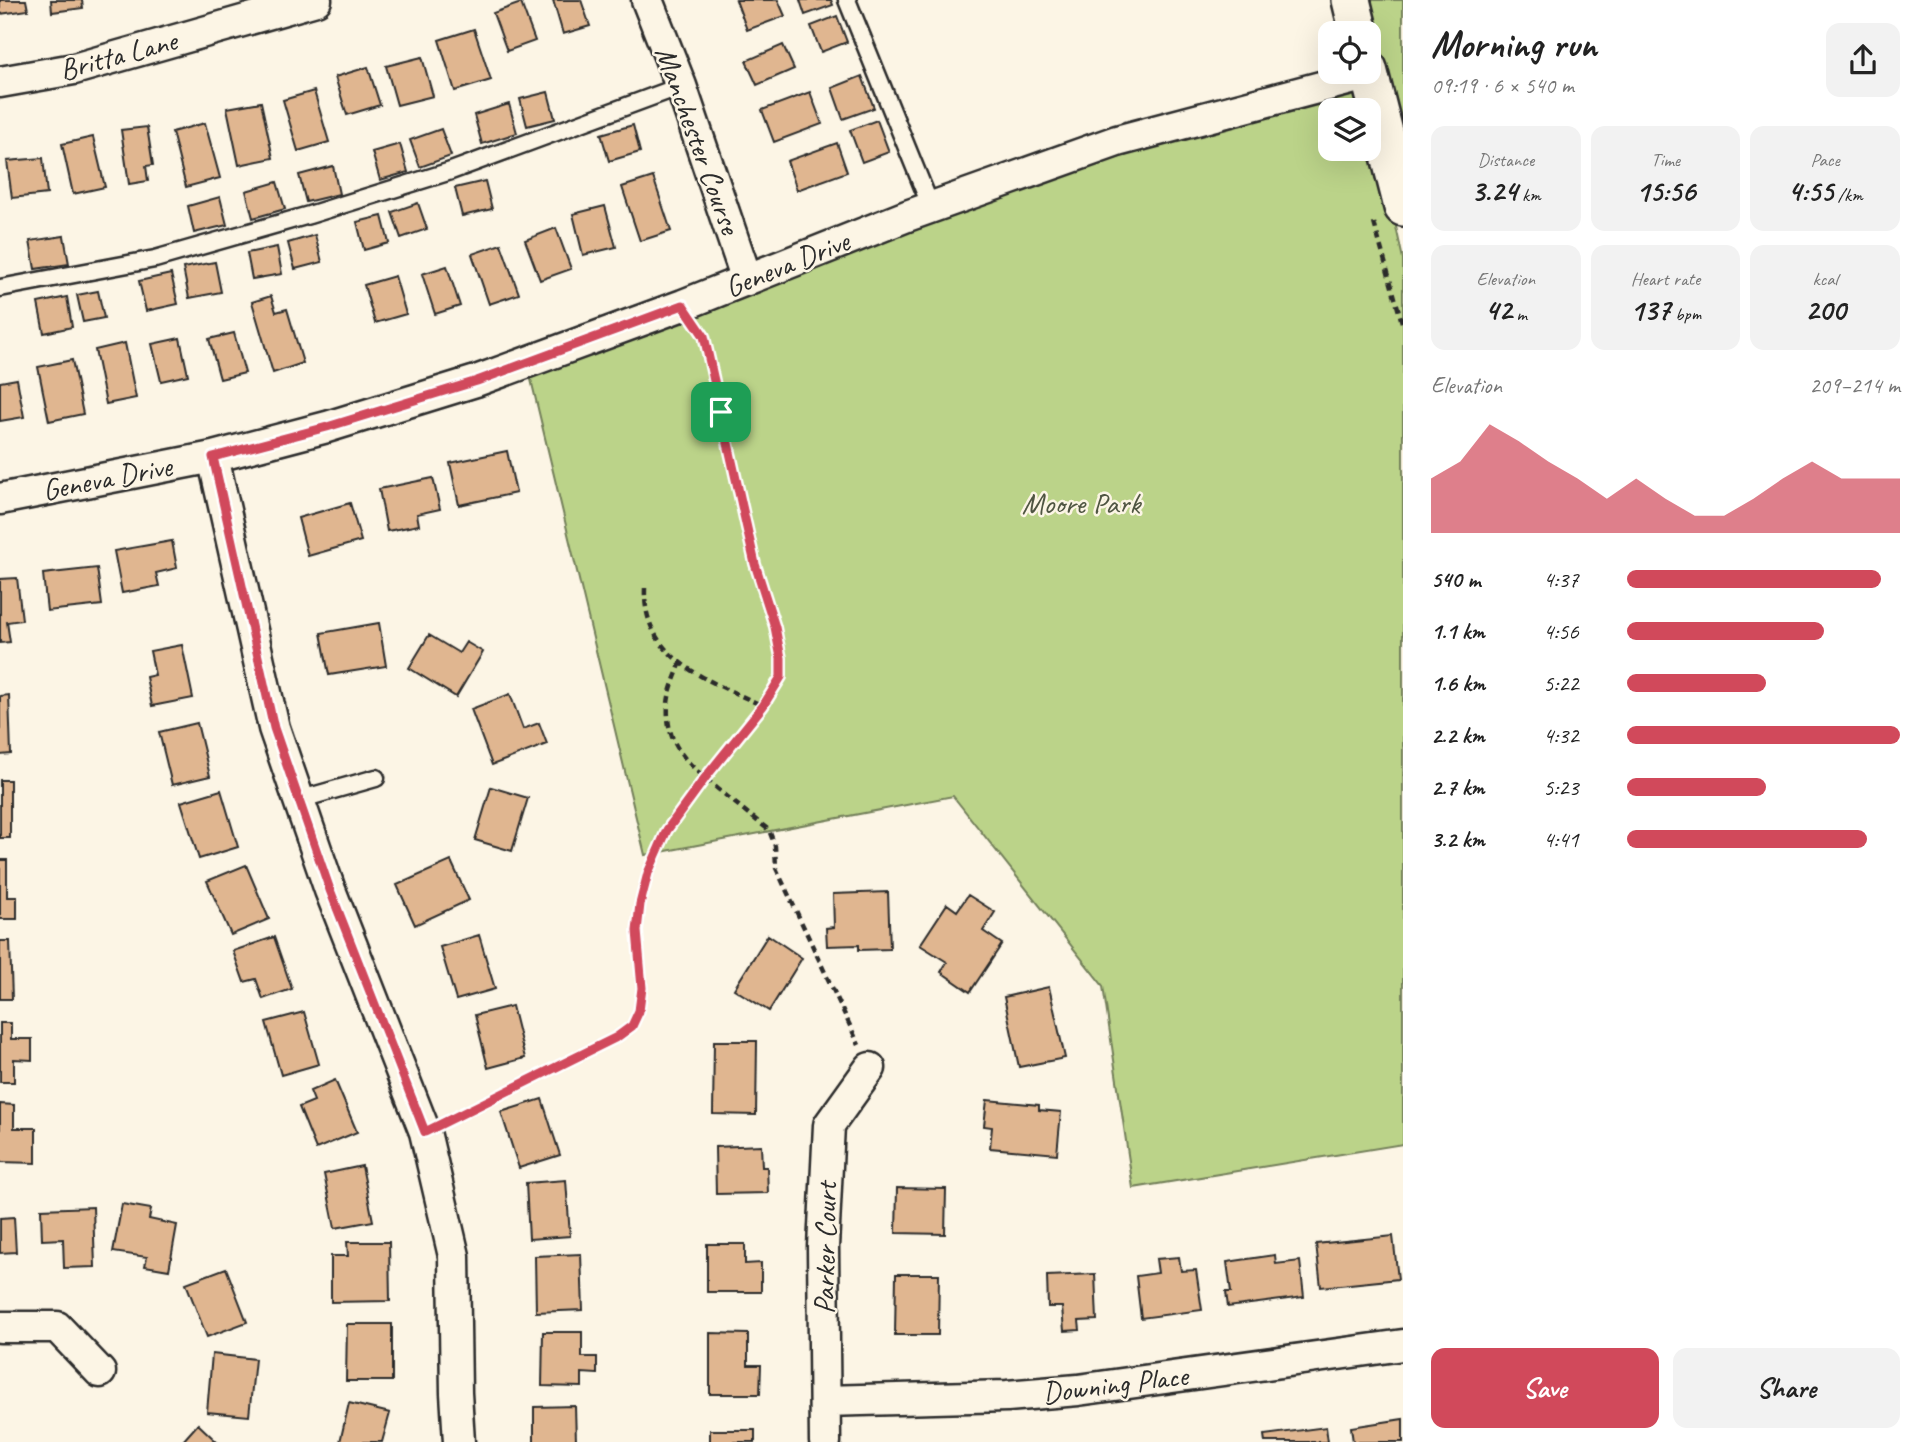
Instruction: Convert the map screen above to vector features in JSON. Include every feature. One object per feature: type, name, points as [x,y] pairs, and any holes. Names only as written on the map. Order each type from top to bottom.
[{"type":"street","name":"Britta Lane","points":[[0,82],[74,69],[316,0]]},
{"type":"street","name":"Manchester Course","points":[[647,0],[681,86],[747,280]]},
{"type":"street","points":[[1351,0],[1356,21]]},
{"type":"street","name":"Geneva Drive","points":[[0,499],[213,457],[327,427],[477,381],[683,305],[932,207],[1117,141],[1325,84]]},
{"type":"street","points":[[1371,84],[1388,213]]},
{"type":"street","points":[[213,457],[274,728],[330,890],[425,1132],[454,1256],[459,1442]]},
{"type":"street","name":"Parker Court","points":[[825,1442],[822,1247],[829,1125],[870,1068]]},
{"type":"street","points":[[0,1327],[57,1327],[100,1372]]},
{"type":"street","name":"Downing Place","points":[[825,1401],[1007,1396],[1078,1390],[1403,1345]]},
{"type":"lane","points":[[847,0],[932,207]]},
{"type":"lane","points":[[0,288],[155,259],[309,215],[451,172],[681,86]]},
{"type":"lane","points":[[298,800],[376,778]]},
{"type":"path","points":[[1388,213],[1403,326]]},
{"type":"path","points":[[425,1132],[617,1037],[632,1026],[639,1011],[642,988],[637,931],[648,873],[667,830],[763,706],[781,677],[781,658],[775,627],[755,564],[704,336],[683,305]]},
{"type":"path","points":[[645,588],[645,604],[653,633],[670,655],[705,677],[763,706]]},
{"type":"path","points":[[681,662],[668,704],[668,724],[675,746],[687,763],[769,830],[775,846],[776,868],[870,1068]]},
{"type":"green space","points":[[1356,0],[1403,0],[1403,200],[1376,84],[1381,84],[1381,21],[1364,21]]},
{"type":"green space","name":"Moore Park","points":[[1362,84],[1365,84],[1368,98],[1318,98],[1318,161],[1381,161],[1381,157],[1403,259],[1403,1144],[1133,1188],[1103,986],[953,796],[645,855],[529,371],[935,213]]},
{"type":"building","points":[[0,0],[26,0],[28,10],[0,14]]},
{"type":"building","points":[[51,0],[82,0],[83,8],[52,12]]},
{"type":"building","points":[[553,0],[581,0],[590,26],[563,34]]},
{"type":"building","points":[[736,0],[778,0],[785,16],[747,30]]},
{"type":"building","points":[[800,0],[831,0],[833,5],[805,15]]},
{"type":"building","points":[[521,3],[535,41],[507,51],[493,13]]},
{"type":"building","points":[[837,16],[847,42],[821,52],[811,26]]},
{"type":"building","points":[[474,29],[491,80],[455,91],[439,40]]},
{"type":"building","points":[[783,45],[794,69],[757,85],[746,61]]},
{"type":"building","points":[[422,57],[433,96],[397,105],[386,66]]},
{"type":"building","points":[[368,67],[380,105],[347,115],[335,77]]},
{"type":"building","points":[[862,76],[874,108],[843,119],[832,88]]},
{"type":"building","points":[[314,91],[329,142],[298,151],[283,100]]},
{"type":"building","points":[[548,92],[555,119],[527,126],[520,99]]},
{"type":"building","points":[[810,92],[822,124],[774,142],[762,110]]},
{"type":"building","points":[[261,102],[273,158],[239,165],[227,108]]},
{"type":"building","points":[[509,104],[517,133],[482,144],[474,115]]},
{"type":"building","points":[[877,120],[889,152],[862,162],[850,130]]},
{"type":"building","points":[[205,123],[220,178],[186,187],[172,132]]},
{"type":"building","points":[[633,125],[640,152],[609,161],[601,134]]},
{"type":"building","points":[[147,127],[153,165],[146,166],[148,181],[129,184],[121,130]]},
{"type":"building","points":[[441,129],[451,156],[420,167],[410,140]]},
{"type":"building","points":[[93,137],[105,187],[73,194],[62,144]]},
{"type":"building","points":[[837,143],[847,172],[797,190],[787,161]]},
{"type":"building","points":[[400,144],[408,172],[380,180],[372,152]]},
{"type":"building","points":[[43,158],[47,194],[12,198],[7,161]]},
{"type":"building","points":[[333,166],[339,194],[306,202],[299,175]]},
{"type":"building","points":[[653,177],[671,231],[640,241],[622,187]]},
{"type":"building","points":[[485,181],[492,209],[462,216],[455,188]]},
{"type":"building","points":[[277,182],[285,209],[253,218],[246,191]]},
{"type":"building","points":[[220,197],[227,225],[194,233],[188,206]]},
{"type":"building","points":[[418,203],[427,229],[401,238],[392,212]]},
{"type":"building","points":[[605,206],[616,247],[583,255],[573,214]]},
{"type":"building","points":[[382,216],[389,243],[364,250],[357,222]]},
{"type":"building","points":[[556,228],[571,269],[540,280],[525,240]]},
{"type":"building","points":[[315,235],[322,262],[295,269],[288,243]]},
{"type":"building","points":[[64,236],[69,264],[35,269],[30,241]]},
{"type":"building","points":[[501,244],[519,294],[489,304],[472,254]]},
{"type":"building","points":[[277,247],[282,274],[252,279],[247,253]]},
{"type":"building","points":[[215,262],[221,292],[189,298],[183,268]]},
{"type":"building","points":[[447,266],[460,306],[435,314],[422,274]]},
{"type":"building","points":[[171,274],[178,304],[146,311],[139,281]]},
{"type":"building","points":[[395,276],[406,314],[375,323],[364,285]]},
{"type":"building","points":[[98,291],[104,318],[83,322],[77,295]]},
{"type":"building","points":[[271,296],[276,312],[287,309],[303,363],[273,373],[252,302]]},
{"type":"building","points":[[67,297],[72,327],[44,333],[38,303]]},
{"type":"building","points":[[234,333],[245,373],[220,379],[209,339]]},
{"type":"building","points":[[180,338],[188,375],[161,381],[152,344]]},
{"type":"building","points":[[125,343],[136,398],[106,404],[95,350]]},
{"type":"building","points":[[72,360],[83,414],[49,421],[38,367]]},
{"type":"building","points":[[17,379],[24,417],[0,421],[0,382]]},
{"type":"building","points":[[507,451],[516,493],[459,505],[450,463]]},
{"type":"building","points":[[433,478],[440,509],[417,514],[419,525],[387,531],[379,489]]},
{"type":"building","points":[[350,503],[361,541],[308,556],[298,518]]},
{"type":"building","points":[[172,541],[177,568],[156,573],[159,586],[122,593],[114,551]]},
{"type":"building","points":[[97,568],[102,605],[47,611],[43,574]]},
{"type":"building","points":[[17,578],[22,620],[7,622],[10,642],[0,643],[0,579]]},
{"type":"building","points":[[379,623],[386,666],[329,675],[321,633]]},
{"type":"building","points":[[429,635],[459,653],[466,642],[483,652],[456,697],[409,668]]},
{"type":"building","points":[[182,645],[193,698],[152,706],[146,677],[155,675],[150,651]]},
{"type":"building","points":[[510,694],[523,729],[539,723],[547,744],[492,765],[471,709]]},
{"type":"building","points":[[9,695],[11,754],[0,755],[0,696]]},
{"type":"building","points":[[197,723],[210,776],[172,785],[159,732]]},
{"type":"building","points":[[0,780],[10,780],[10,838],[0,838]]},
{"type":"building","points":[[491,787],[528,798],[512,851],[475,840]]},
{"type":"building","points":[[221,790],[238,847],[199,859],[181,802]]},
{"type":"building","points":[[0,860],[7,860],[7,897],[17,897],[17,919],[0,919]]},
{"type":"building","points":[[451,861],[469,900],[415,925],[397,885]]},
{"type":"building","points":[[246,865],[269,919],[231,935],[207,881]]},
{"type":"building","points":[[888,892],[890,949],[859,950],[859,945],[827,946],[826,928],[834,927],[833,894]]},
{"type":"building","points":[[968,895],[995,912],[983,931],[1002,944],[970,992],[941,972],[947,962],[920,945],[947,904],[957,911]]},
{"type":"building","points":[[479,935],[495,989],[456,1000],[440,947]]},
{"type":"building","points":[[768,935],[802,958],[769,1011],[734,989]]},
{"type":"building","points":[[274,937],[292,989],[263,999],[256,979],[244,982],[233,951]]},
{"type":"building","points":[[0,941],[10,941],[12,999],[0,999]]},
{"type":"building","points":[[1049,987],[1065,1058],[1019,1067],[1004,997]]},
{"type":"building","points":[[512,1006],[525,1058],[488,1068],[475,1015]]},
{"type":"building","points":[[304,1012],[319,1064],[281,1075],[266,1022]]},
{"type":"building","points":[[0,1023],[11,1023],[11,1039],[32,1039],[32,1060],[14,1059],[14,1082],[0,1082]]},
{"type":"building","points":[[714,1041],[757,1041],[756,1115],[713,1114]]},
{"type":"building","points":[[335,1080],[357,1132],[316,1149],[299,1107],[314,1101],[310,1091]]},
{"type":"building","points":[[542,1099],[560,1155],[519,1168],[501,1112]]},
{"type":"building","points":[[987,1100],[1039,1105],[1039,1110],[1061,1112],[1057,1154],[990,1148],[992,1127],[984,1126]]},
{"type":"building","points":[[0,1104],[14,1105],[14,1128],[36,1128],[36,1163],[0,1162]]},
{"type":"building","points":[[761,1145],[762,1167],[767,1167],[768,1193],[716,1194],[715,1147]]},
{"type":"building","points":[[362,1166],[373,1221],[335,1228],[324,1174]]},
{"type":"building","points":[[566,1180],[570,1236],[529,1239],[526,1183]]},
{"type":"building","points":[[897,1188],[946,1189],[945,1234],[896,1233]]},
{"type":"building","points":[[122,1204],[151,1209],[149,1219],[177,1225],[169,1270],[145,1266],[147,1257],[113,1252]]},
{"type":"building","points":[[93,1207],[95,1267],[64,1268],[63,1239],[42,1240],[41,1209]]},
{"type":"building","points":[[14,1217],[16,1252],[0,1253],[0,1218]]},
{"type":"building","points":[[1393,1236],[1398,1279],[1321,1287],[1316,1244]]},
{"type":"building","points":[[347,1242],[389,1242],[390,1301],[331,1302],[331,1256],[348,1256]]},
{"type":"building","points":[[707,1244],[745,1244],[745,1264],[761,1263],[761,1292],[707,1292]]},
{"type":"building","points":[[581,1254],[583,1310],[536,1312],[535,1256]]},
{"type":"building","points":[[1275,1255],[1276,1264],[1300,1261],[1304,1297],[1228,1307],[1226,1292],[1231,1292],[1227,1262]]},
{"type":"building","points":[[1179,1257],[1181,1271],[1196,1270],[1202,1310],[1141,1318],[1136,1276],[1158,1273],[1156,1259]]},
{"type":"building","points":[[226,1268],[247,1322],[207,1337],[186,1283]]},
{"type":"building","points":[[896,1274],[939,1274],[938,1335],[895,1335]]},
{"type":"building","points":[[1095,1274],[1097,1320],[1079,1321],[1080,1330],[1064,1331],[1062,1307],[1048,1307],[1047,1276]]},
{"type":"building","points":[[347,1324],[392,1324],[392,1381],[346,1381]]},
{"type":"building","points":[[543,1332],[582,1332],[582,1357],[597,1357],[597,1374],[582,1373],[582,1387],[542,1386]]},
{"type":"building","points":[[710,1333],[748,1334],[748,1365],[761,1365],[760,1394],[710,1394]]},
{"type":"building","points":[[212,1354],[255,1359],[249,1416],[207,1412]]},
{"type":"building","points":[[349,1403],[390,1413],[382,1442],[340,1442]]},
{"type":"building","points":[[575,1406],[576,1442],[534,1442],[534,1407]]},
{"type":"building","points":[[1403,1419],[1403,1442],[1353,1442],[1351,1427]]},
{"type":"building","points":[[198,1424],[217,1442],[182,1442]]},
{"type":"building","points":[[1326,1427],[1328,1442],[1265,1442],[1264,1435]]},
{"type":"building","points":[[710,1430],[755,1430],[755,1442],[710,1442]]},
{"type":"route","points":[[683,305],[704,336],[721,412],[755,564],[775,627],[781,658],[781,677],[763,706],[667,830],[648,873],[637,931],[642,988],[639,1011],[632,1026],[617,1037],[425,1132],[330,890],[274,728],[213,457],[327,427],[477,381],[683,305]]}]
